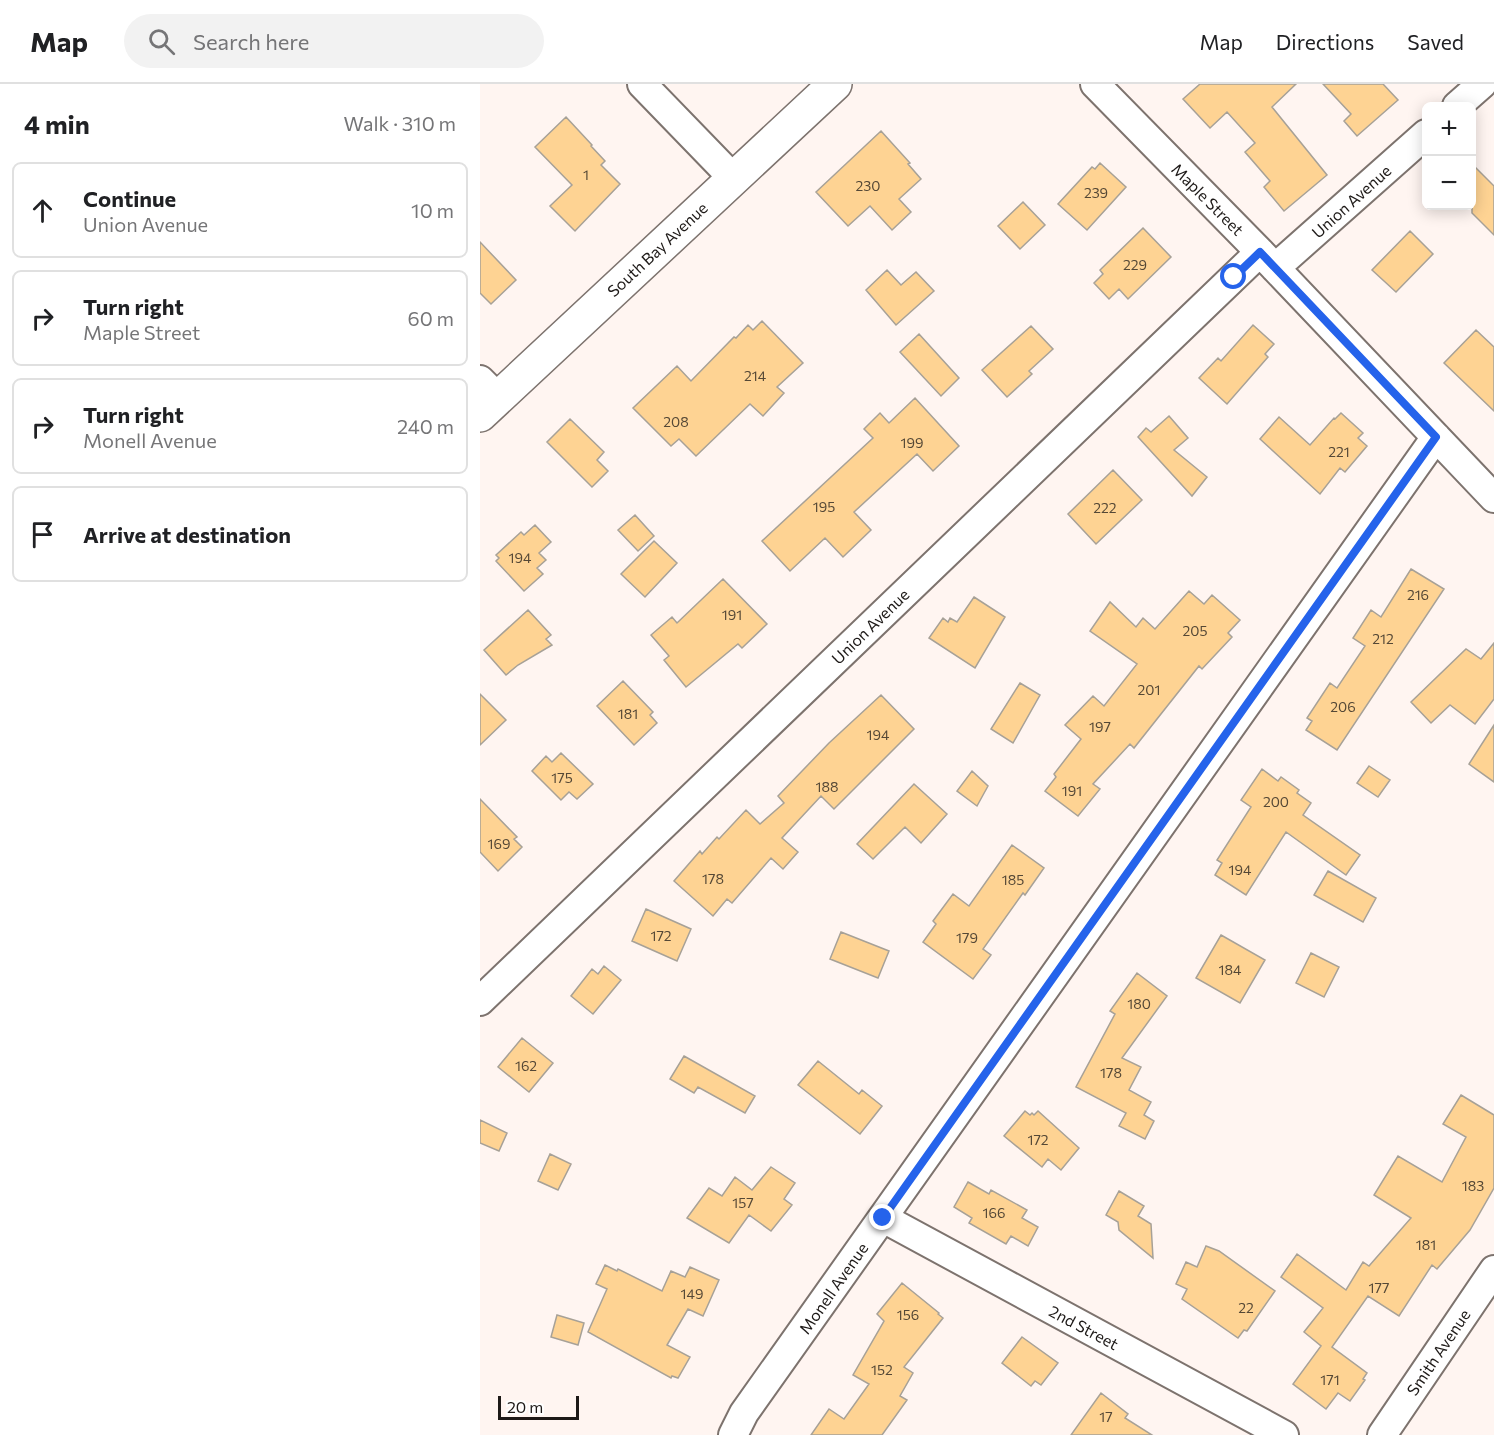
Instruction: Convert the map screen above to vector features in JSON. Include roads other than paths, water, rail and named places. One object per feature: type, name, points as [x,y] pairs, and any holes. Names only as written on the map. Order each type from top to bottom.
[{"type":"street","points":[[642,84],[733,178]]},
{"type":"street","name":"South Bay Avenue","points":[[486,398],[835,84]]},
{"type":"street","name":"Maple Street","points":[[1095,84],[1268,260],[1494,498]]},
{"type":"street","points":[[1462,102],[1482,84]]},
{"type":"street","name":"Union Avenue","points":[[480,1001],[1268,260],[1422,137]]},
{"type":"street","name":"Monell Avenue","points":[[733,1435],[744,1413],[1436,437]]},
{"type":"street","name":"2nd Street","points":[[883,1218],[1284,1435]]},
{"type":"street","name":"Smith Avenue","points":[[1382,1435],[1494,1270]]}]
